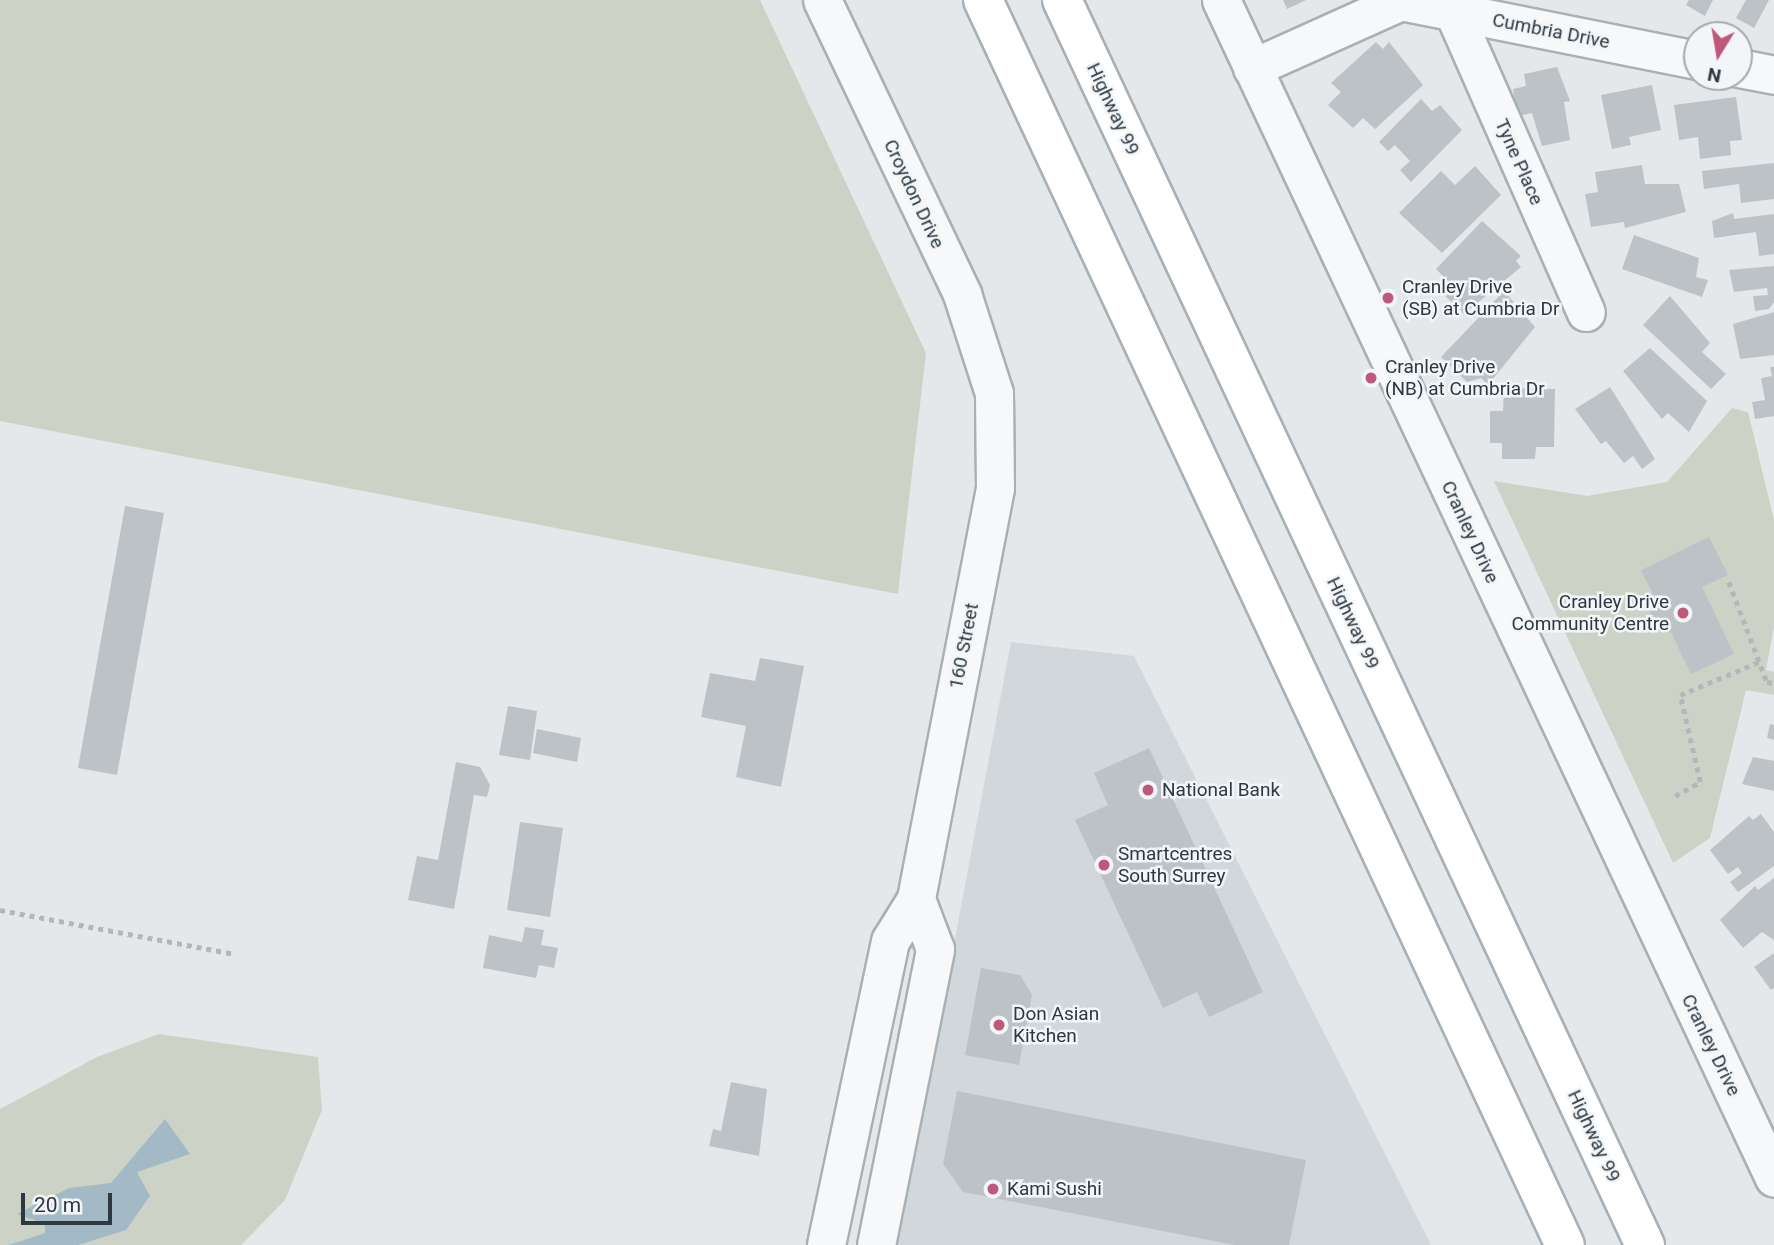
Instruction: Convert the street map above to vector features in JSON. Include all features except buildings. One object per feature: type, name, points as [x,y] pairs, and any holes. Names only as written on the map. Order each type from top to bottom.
[{"type":"highway","points":[[983,0],[1565,1245]]},
{"type":"highway","name":"Highway 99","points":[[1062,0],[1645,1245]]},
{"type":"street","name":"Croydon Drive","points":[[822,0],[962,294],[995,393]]},
{"type":"street","name":"Cranley Drive","points":[[1221,0],[1774,1178]]},
{"type":"street","name":"Cumbria Drive","points":[[1252,68],[1401,1],[1683,57]]},
{"type":"street","name":"Tyne Place","points":[[1453,11],[1586,312]]},
{"type":"street","points":[[1753,71],[1774,75]]},
{"type":"street","name":"160 Street","points":[[826,1245],[890,941],[916,899],[995,488],[995,393]]},
{"type":"street","points":[[876,1245],[935,949],[916,899]]},
{"type":"path","points":[[1729,582],[1767,682],[1774,683]]},
{"type":"path","points":[[1675,796],[1700,782],[1680,695],[1759,662]]},
{"type":"path","points":[[0,910],[235,954]]},
{"type":"shaded area","points":[[0,0],[760,0],[926,353],[898,594],[0,421]]},
{"type":"shaded area","points":[[1732,408],[1748,412],[1774,520],[1774,627],[1766,670],[1774,672],[1774,695],[1746,690],[1710,838],[1673,863],[1494,481],[1587,496],[1667,482]]},
{"type":"shaded area","name":"Smartcentres South Surrey","points":[[1011,642],[1134,656],[1431,1245],[897,1245]]},
{"type":"shaded area","points":[[159,1034],[318,1057],[322,1110],[285,1200],[241,1245],[0,1245],[0,1109],[97,1057]]},
{"type":"water","points":[[165,1119],[190,1154],[137,1172],[150,1196],[126,1230],[78,1245],[9,1245],[45,1233],[45,1224],[17,1214],[69,1188],[111,1183]]},
{"type":"place","name":"Cranley Drive (SB) at Cumbria Dr","points":[[1388,298]]},
{"type":"place","name":"Cranley Drive (NB) at Cumbria Dr","points":[[1371,378]]},
{"type":"place","name":"Cranley Drive Community Centre","points":[[1683,613]]},
{"type":"place","name":"National Bank","points":[[1148,790]]},
{"type":"place","name":"Smartcentres South Surrey","points":[[1104,865]]},
{"type":"place","name":"Don Asian Kitchen","points":[[999,1025]]},
{"type":"place","name":"Kami Sushi","points":[[993,1189]]}]
